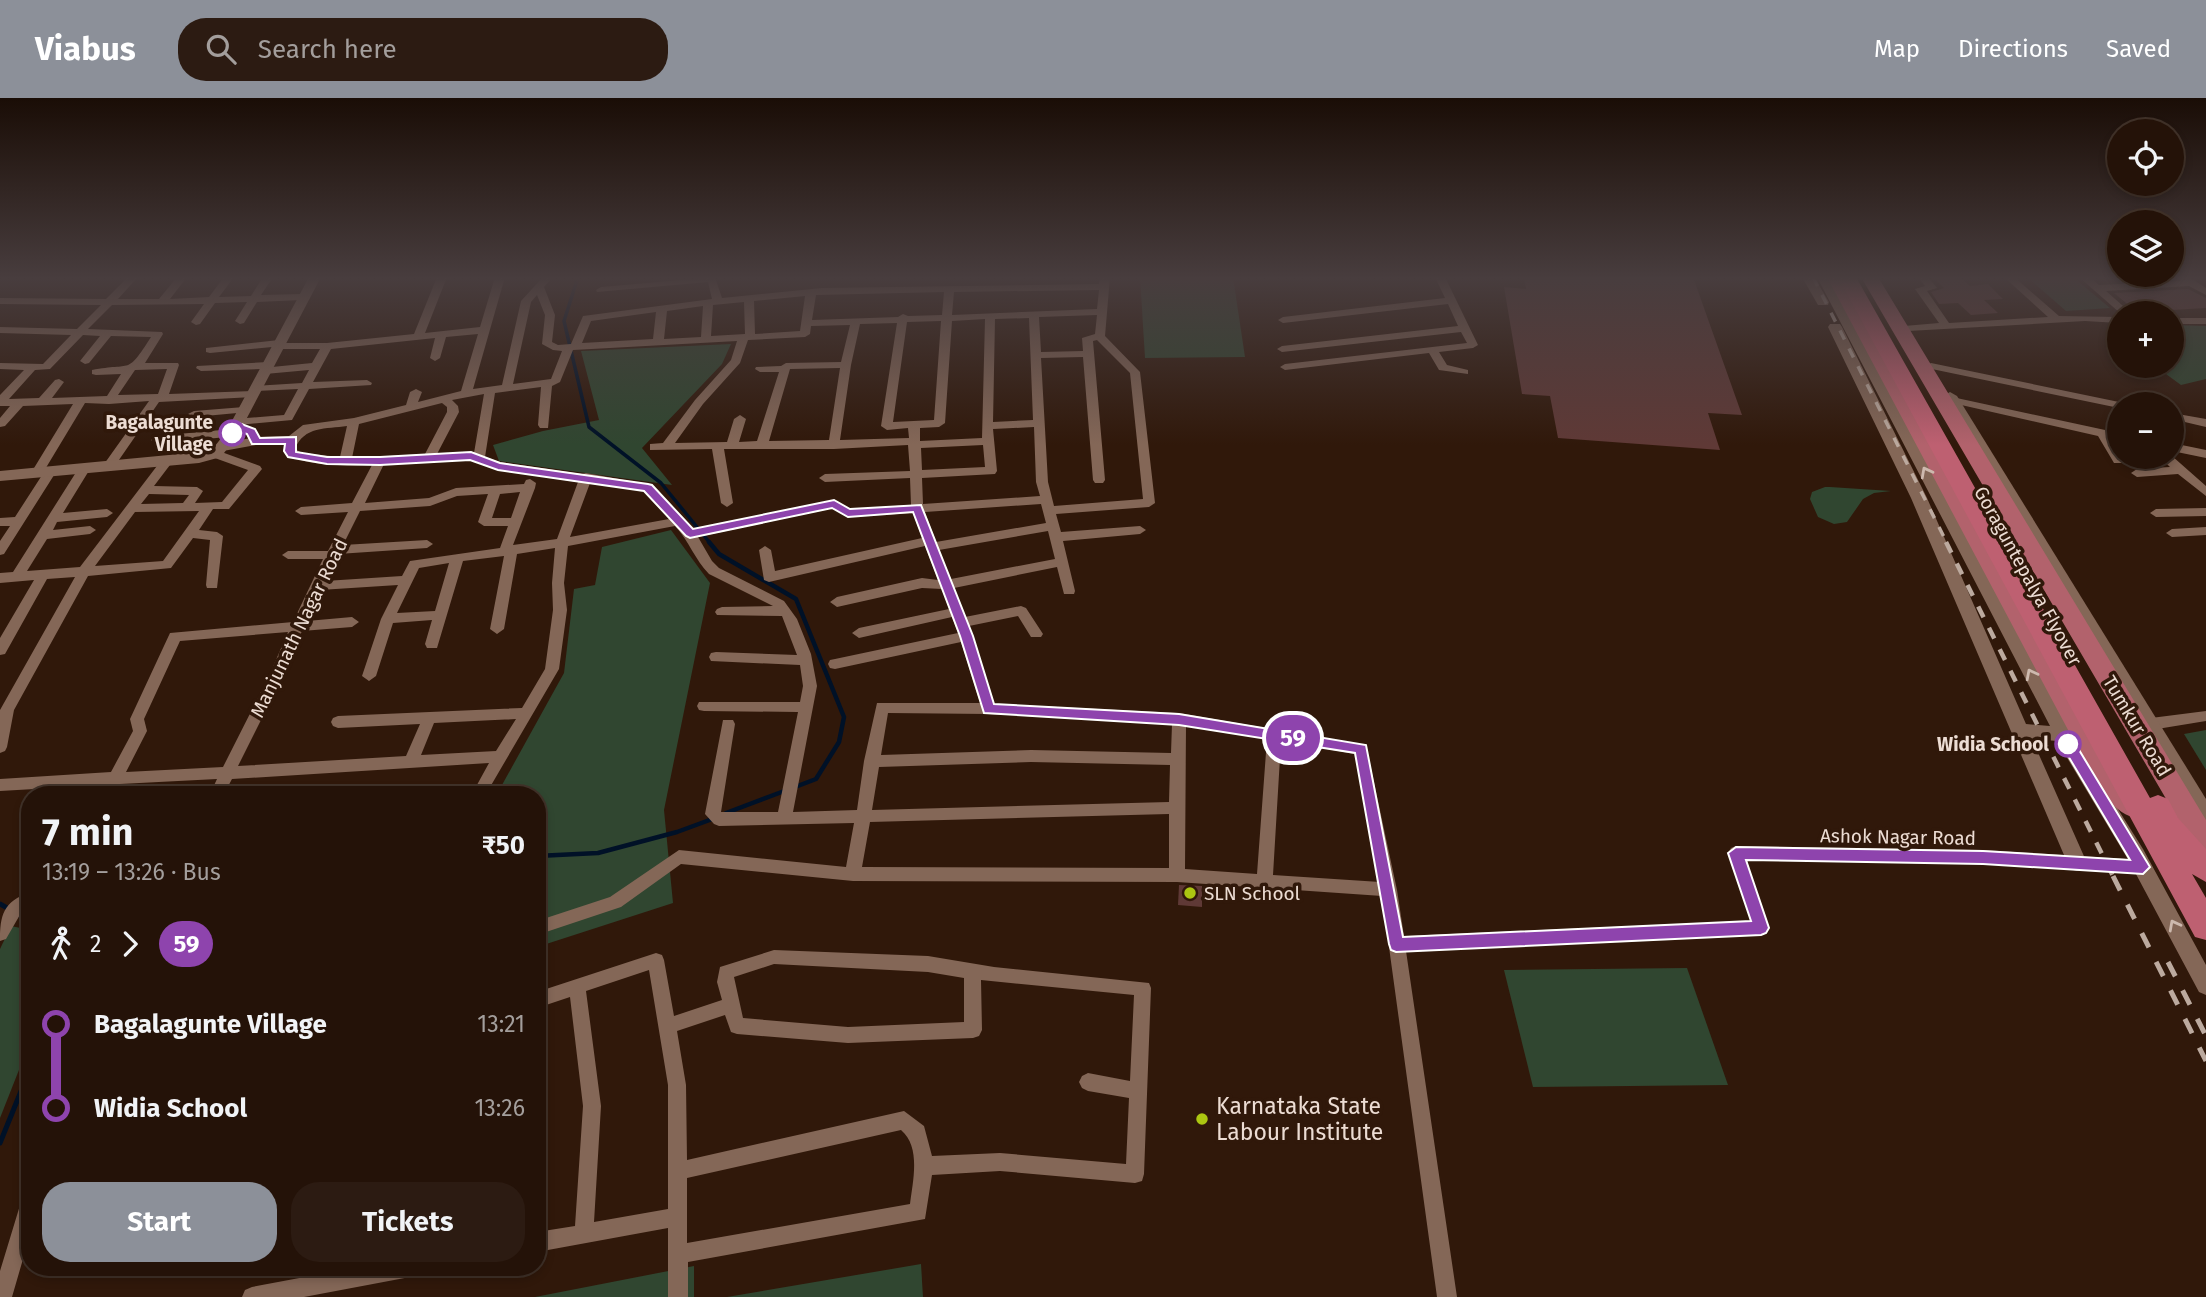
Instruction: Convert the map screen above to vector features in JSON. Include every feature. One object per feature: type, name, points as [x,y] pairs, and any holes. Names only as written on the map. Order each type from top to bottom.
[{"type":"highway","points":[[1865,333],[2084,736],[2118,793],[2157,820],[2206,927]]},
{"type":"highway","name":"Goraguntepalya Flyover","points":[[1878,333],[2131,789],[2157,820],[2206,869]]},
{"type":"highway","name":"Goraguntepalya Flyover","points":[[1889,333],[2157,820]]},
{"type":"highway","name":"Tumkur Road","points":[[1902,333],[2198,831],[2206,854]]},
{"type":"street","points":[[0,366],[46,367],[79,333]]},
{"type":"street","points":[[85,361],[108,333],[158,334],[109,401]]},
{"type":"street","points":[[219,451],[238,423],[284,333]]},
{"type":"street","points":[[210,350],[278,345],[327,346],[442,333],[435,358]]},
{"type":"street","points":[[466,393],[482,333]]},
{"type":"street","points":[[508,388],[520,333]]},
{"type":"street","points":[[548,333],[547,344],[557,348],[805,333]]},
{"type":"street","points":[[579,333],[555,382],[466,393],[354,422],[307,428],[292,440],[289,451],[292,454],[345,462],[471,456],[498,466],[648,488],[690,534],[714,571],[779,604],[786,611],[805,660],[810,686],[784,818]]},
{"type":"street","points":[[657,342],[658,333]]},
{"type":"street","points":[[706,340],[707,333]]},
{"type":"street","points":[[746,333],[736,361],[660,447],[989,441]]},
{"type":"street","points":[[834,445],[853,333]]},
{"type":"street","points":[[901,333],[887,426],[939,422],[946,333]]},
{"type":"street","points":[[825,478],[988,472],[992,468],[987,426],[990,333]]},
{"type":"street","points":[[1035,333],[1039,423],[1047,505],[1069,591]]},
{"type":"street","points":[[1100,333],[1100,337]]},
{"type":"street","points":[[1282,349],[1332,333]]},
{"type":"street","points":[[1285,367],[1473,345],[1468,333]]},
{"type":"street","points":[[1839,333],[1919,498],[2077,863]]},
{"type":"street","points":[[1852,333],[2063,734],[2143,867],[2206,985]]},
{"type":"street","points":[[1911,333],[2206,815]]},
{"type":"street","points":[[690,534],[834,504],[848,513],[917,508],[1149,502],[1135,372],[1100,337],[1087,338],[1099,480]]},
{"type":"street","points":[[157,440],[238,423],[288,418],[327,346]]},
{"type":"street","points":[[1432,350],[1443,368],[1464,372]]},
{"type":"street","points":[[1036,355],[1088,354]]},
{"type":"street","points":[[96,372],[174,365],[158,400],[108,467]]},
{"type":"street","points":[[762,444],[786,366],[846,365]]},
{"type":"street","points":[[201,368],[315,366]]},
{"type":"street","points":[[1931,366],[2107,403]]},
{"type":"street","points":[[0,402],[32,367]]},
{"type":"street","points":[[760,369],[785,369]]},
{"type":"street","points":[[42,402],[59,382]]},
{"type":"street","points":[[0,402],[158,400],[304,386],[367,383]]},
{"type":"street","points":[[544,425],[547,383]]},
{"type":"street","points":[[479,459],[490,390]]},
{"type":"street","points":[[410,409],[416,391]]},
{"type":"street","points":[[429,458],[453,412],[452,406],[443,399]]},
{"type":"street","points":[[1952,400],[2107,434]]},
{"type":"street","points":[[0,551],[19,521],[80,401]]},
{"type":"street","points":[[1,424],[19,403]]},
{"type":"street","points":[[194,414],[238,423],[254,437]]},
{"type":"street","points":[[2184,418],[2206,423]]},
{"type":"street","points":[[732,445],[740,419]]},
{"type":"street","points":[[254,437],[261,420]]},
{"type":"street","points":[[345,462],[354,422]]},
{"type":"street","points":[[987,426],[1039,423]]},
{"type":"street","points":[[914,425],[917,508],[961,624],[989,709]]},
{"type":"street","points":[[2102,433],[2107,441]]},
{"type":"street","points":[[0,476],[167,461],[219,451],[254,437],[292,440]]},
{"type":"street","points":[[717,445],[727,503]]},
{"type":"street","points":[[2184,449],[2206,454]]},
{"type":"street","points":[[131,508],[225,506],[256,469],[219,451]]},
{"type":"street","points":[[0,747],[8,710],[83,573],[167,461]]},
{"type":"street","name":"Manjunath Nagar Road","points":[[221,786],[316,586],[380,461]]},
{"type":"street","points":[[17,577],[84,469]]},
{"type":"street","points":[[2137,473],[2181,470],[2206,492]]},
{"type":"street","points":[[497,629],[508,550],[535,471]]},
{"type":"street","points":[[483,786],[552,670],[560,610],[558,583],[562,543],[586,477]]},
{"type":"street","points":[[301,511],[430,502],[456,492],[528,488]]},
{"type":"street","points":[[145,490],[197,491],[187,507]]},
{"type":"street","points":[[495,490],[483,521],[516,522]]},
{"type":"street","points":[[0,578],[167,565],[208,508]]},
{"type":"street","points":[[2156,513],[2206,512]]},
{"type":"street","points":[[53,518],[107,513]]},
{"type":"street","points":[[0,522],[19,521]]},
{"type":"street","points":[[369,676],[388,619],[414,564],[562,543],[678,521]]},
{"type":"street","points":[[43,535],[90,530]]},
{"type":"street","points":[[765,550],[769,577],[932,544],[1053,531],[1140,530]]},
{"type":"street","points":[[2172,533],[2206,531]]},
{"type":"street","points":[[188,533],[217,536],[212,585]]},
{"type":"street","points":[[288,555],[427,544]]},
{"type":"street","points":[[432,644],[457,559]]},
{"type":"street","points":[[838,601],[922,583],[946,585],[1062,562]]},
{"type":"street","points":[[0,650],[43,575]]},
{"type":"street","points":[[316,586],[408,580]]},
{"type":"street","points":[[722,612],[786,611]]},
{"type":"street","points":[[835,664],[961,624],[1021,611],[1036,634]]},
{"type":"street","points":[[388,619],[440,615]]},
{"type":"street","points":[[111,786],[140,731],[137,719],[175,636],[352,622]]},
{"type":"street","points":[[859,633],[961,624]]},
{"type":"street","points":[[716,657],[805,660]]},
{"type":"street","points":[[704,706],[805,707]]},
{"type":"street","points":[[853,874],[882,707],[989,709],[1179,719],[1361,749],[1389,890],[1447,1297]]},
{"type":"street","points":[[338,722],[525,713]]},
{"type":"street","points":[[411,761],[430,716]]},
{"type":"street","points":[[2151,723],[2206,716]]},
{"type":"street","points":[[1177,875],[1175,808],[1179,719]]},
{"type":"street","points":[[728,724],[715,818],[1175,808]]},
{"type":"street","points":[[2019,731],[2063,734]]},
{"type":"street","points":[[1265,879],[1274,735]]},
{"type":"street","points":[[872,761],[1031,756],[1177,759]]},
{"type":"street","points":[[0,785],[117,776],[228,773],[499,757]]},
{"type":"street","name":"Ashok Nagar Road","points":[[1396,944],[1761,928],[1736,853],[1983,857],[2143,867]]},
{"type":"street","points":[[546,925],[615,902],[679,857],[853,874],[1177,875],[1265,879],[1389,890]]},
{"type":"street","points":[[1,931],[15,908],[21,904]]},
{"type":"street","points":[[924,1166],[1000,1162],[1135,1174],[1143,988],[928,964],[774,957],[726,972],[725,982],[737,1026],[848,1035],[973,1030],[972,971]]},
{"type":"street","points":[[546,997],[656,960],[677,1085],[678,1297]]},
{"type":"street","points":[[577,986],[592,1106],[584,1234]]},
{"type":"street","points":[[668,1026],[731,1005]]},
{"type":"street","points":[[1088,1082],[1139,1091]]},
{"type":"street","points":[[678,1171],[904,1120],[918,1132],[924,1166],[918,1212],[678,1254]]},
{"type":"street","points":[[546,1240],[679,1217]]},
{"type":"street","points":[[2,1297],[21,1251]]},
{"type":"street","points":[[252,1297],[363,1276]]},
{"type":"green space","points":[[1143,333],[1241,333],[1245,357],[1145,358]]},
{"type":"green space","points":[[2184,333],[2206,333],[2206,379],[2181,385],[2171,378],[2184,378]]},
{"type":"green space","points":[[731,344],[722,364],[642,448],[672,485],[499,461],[493,445],[543,431],[599,420],[581,351]]},
{"type":"green space","points":[[1825,487],[1891,491],[1874,493],[1863,499],[1847,522],[1834,524],[1818,517],[1810,499],[1812,492]]},
{"type":"green space","points":[[671,530],[710,583],[664,810],[673,903],[546,944],[546,786],[501,786],[564,673],[574,589],[595,585],[602,547]]},
{"type":"green space","points":[[2206,730],[2206,770],[2184,734]]},
{"type":"green space","points":[[11,926],[21,928],[21,1065],[0,1118],[0,949]]},
{"type":"green space","points":[[1687,968],[1728,1085],[1533,1087],[1504,970]]},
{"type":"green space","points":[[921,1264],[923,1297],[727,1297]]},
{"type":"green space","points":[[694,1266],[694,1297],[535,1297]]},
{"type":"building","points":[[1512,333],[1713,333],[1742,415],[1708,413],[1720,450],[1558,438],[1550,396],[1522,394]]},
{"type":"building","name":"SLN School","points":[[1179,885],[1202,886],[1202,907],[1178,905]]},
{"type":"waterway","points":[[567,333],[589,427],[661,483],[710,543]]},
{"type":"waterway","points":[[709,542],[719,554],[796,599],[844,717],[839,742],[816,779],[795,787]]},
{"type":"waterway","points":[[726,813],[787,790]]},
{"type":"waterway","points":[[546,856],[598,853],[677,832],[715,818]]},
{"type":"waterway","points":[[0,904],[21,916]]},
{"type":"waterway","points":[[0,1143],[21,1091]]},
{"type":"railway","points":[[1841,333],[1947,543]]},
{"type":"railway","points":[[1946,542],[2113,876]]},
{"type":"railway","points":[[2113,876],[2206,1061]]},
{"type":"railway","points":[[2168,962],[2206,1036]]},
{"type":"bus line","name":"59","points":[[232,433],[236,426],[251,432],[256,441],[292,440],[289,451],[292,454],[327,461],[471,456],[498,466],[648,488],[690,534],[834,504],[848,513],[917,508],[966,636],[989,709],[1179,719],[1361,749],[1389,890],[1396,944],[1761,928],[1736,853],[1983,857],[2143,867],[2068,744]]},
{"type":"place","name":"Bagalagunte Village","points":[[232,433]]},
{"type":"place","name":"Widia School","points":[[2068,744]]},
{"type":"place","name":"SLN School","points":[[1190,893]]},
{"type":"place","name":"Karnataka State Labour Institute","points":[[1202,1119]]}]
